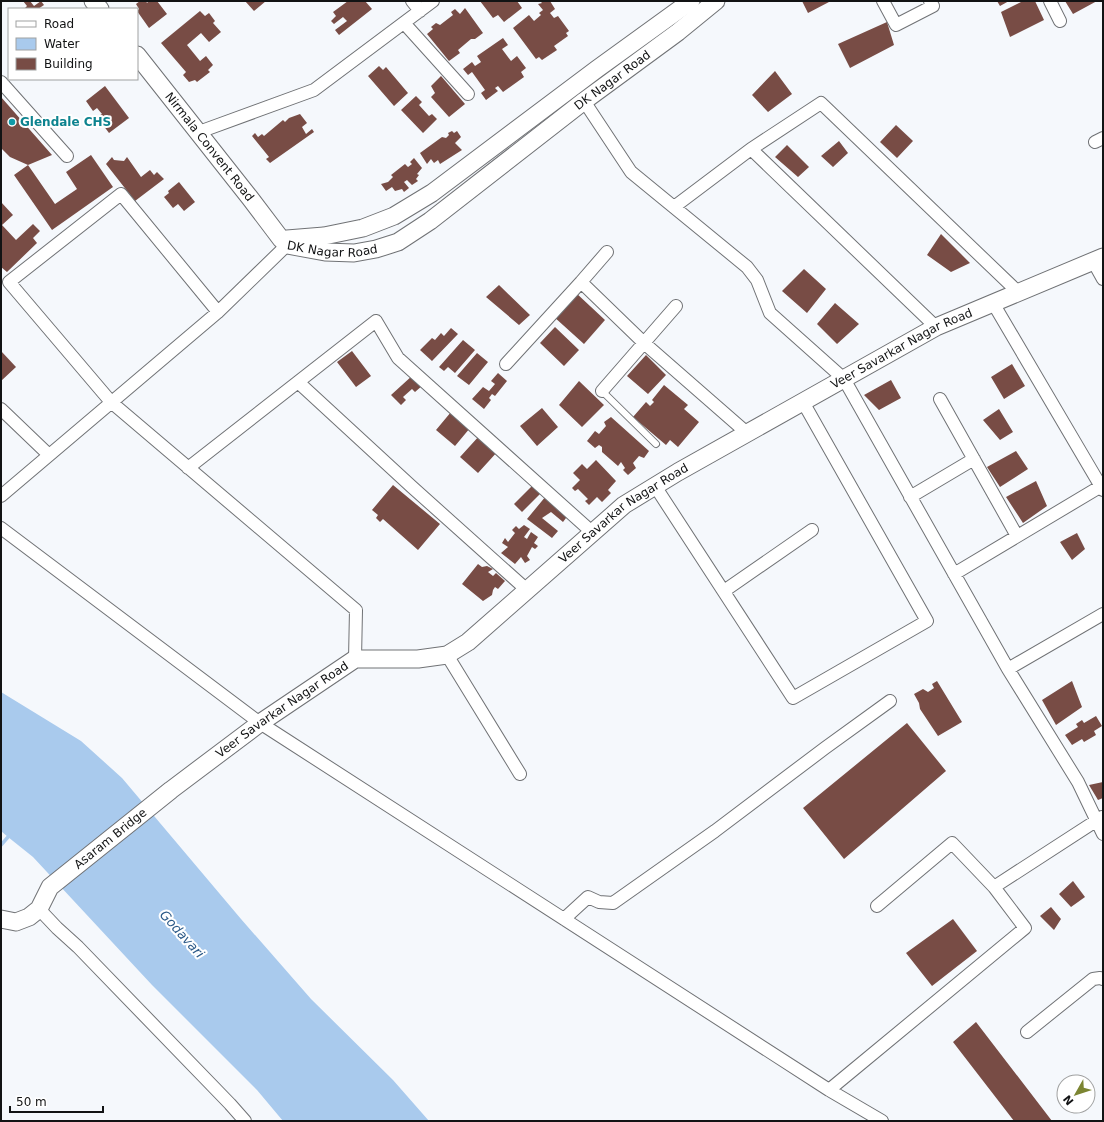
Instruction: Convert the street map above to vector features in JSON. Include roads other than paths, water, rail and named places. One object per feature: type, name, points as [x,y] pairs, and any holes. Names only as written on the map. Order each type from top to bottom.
[{"type":"street","points":[[412,1],[420,11]]},
{"type":"street","points":[[199,132],[314,90],[433,1]]},
{"type":"street","name":"DK Nagar Road","points":[[284,242],[363,228],[394,216],[432,194],[597,69],[691,1]]},
{"type":"street","name":"DK Nagar Road","points":[[284,242],[325,252],[354,253],[376,249],[398,242],[430,220],[584,101],[678,32],[716,1]]},
{"type":"street","points":[[883,1],[896,25],[933,6],[930,1]]},
{"type":"street","points":[[1050,1],[1060,21]]},
{"type":"street","points":[[404,23],[468,94]]},
{"type":"street","name":"Nirmala Convent Road","points":[[138,56],[284,242]]},
{"type":"street","points":[[1,82],[67,156]]},
{"type":"street","points":[[584,101],[631,172],[747,267],[757,280],[770,313],[844,379],[1008,669],[1100,818],[1103,834]]},
{"type":"street","points":[[674,207],[751,149],[821,103],[1019,292]]},
{"type":"street","points":[[751,149],[936,327]]},
{"type":"street","points":[[218,312],[121,194],[9,282],[111,402],[356,610],[355,660]]},
{"type":"street","points":[[1,496],[218,312],[284,242]]},
{"type":"street","points":[[506,364],[607,252]]},
{"type":"street","points":[[1098,259],[1103,279]]},
{"type":"street","name":"Veer Savarkar Nagar Road","points":[[171,790],[260,722],[355,660],[418,659],[447,655],[468,642],[624,505],[678,472],[936,327],[1098,259]]},
{"type":"street","points":[[581,282],[644,343],[747,433]]},
{"type":"street","points":[[954,574],[1102,487],[993,303]]},
{"type":"street","points":[[602,392],[676,306]]},
{"type":"street","points":[[188,468],[376,321],[398,358],[593,533]]},
{"type":"street","points":[[298,382],[412,487],[528,590]]},
{"type":"street","points":[[940,399],[1017,536]]},
{"type":"street","points":[[655,486],[793,698],[927,621],[803,402]]},
{"type":"street","points":[[1,409],[49,455]]},
{"type":"street","points":[[910,496],[974,459]]},
{"type":"street","points":[[1,528],[260,722],[875,1120]]},
{"type":"street","points":[[724,591],[812,530]]},
{"type":"street","points":[[1008,669],[1103,614]]},
{"type":"street","points":[[447,655],[520,774]]},
{"type":"street","points":[[564,919],[588,896],[599,902],[613,903],[715,831],[890,701]]},
{"type":"street","name":"Asaram Bridge","points":[[39,909],[50,887],[171,790]]},
{"type":"street","points":[[994,887],[1100,818]]},
{"type":"street","points":[[829,1090],[1025,928],[994,887],[952,843],[877,906]]},
{"type":"street","points":[[1,919],[16,922],[29,917],[39,909],[78,947],[245,1121]]},
{"type":"street","points":[[1027,1032],[1093,979],[1103,979]]},
{"type":"lane","points":[[602,392],[656,444]]},
{"type":"water","name":"Godavari","points":[[1,692],[81,741],[122,778],[241,919],[311,999],[393,1080],[429,1121],[283,1121],[257,1090],[152,985],[33,857],[1,831]]},
{"type":"waterway","points":[[1,845],[8,837]]},
{"type":"place","name":"Glendale CHS","points":[[12,122]]}]
